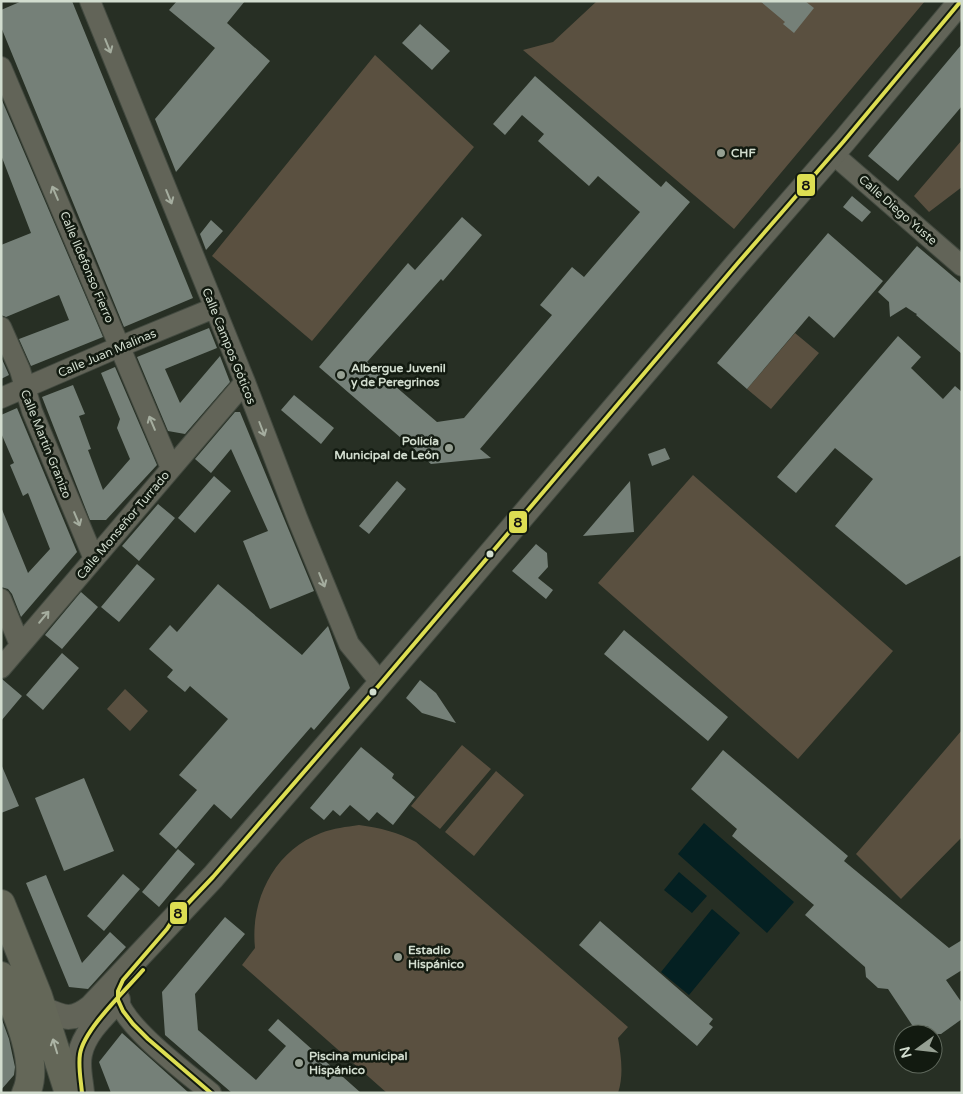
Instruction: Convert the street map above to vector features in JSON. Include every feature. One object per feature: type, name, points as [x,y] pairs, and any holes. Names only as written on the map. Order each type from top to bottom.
[{"type":"highway","points":[[1,904],[43,1009],[69,1093]]},
{"type":"highway","points":[[4,987],[32,1064],[31,1079],[26,1093]]},
{"type":"street","name":"Calle Campos Góticos","points":[[90,1],[349,644],[380,683]]},
{"type":"street","points":[[43,1009],[72,1018],[92,1007],[213,877],[962,1]]},
{"type":"street","name":"Calle Ildefonso Fierro","points":[[1,67],[171,468]]},
{"type":"street","name":"Calle Diego Yuste","points":[[833,154],[962,266]]},
{"type":"street","name":"Calle Juan Malinas","points":[[1,398],[119,346],[214,308]]},
{"type":"street","name":"Calle Martín Granizo","points":[[1,327],[20,370],[32,411],[94,559]]},
{"type":"street","name":"Calle Monseñor Turrado","points":[[1,668],[245,382]]},
{"type":"street","points":[[1,599],[20,645]]},
{"type":"street","points":[[82,1093],[80,1054],[85,1040],[98,1021],[148,964],[213,877]]},
{"type":"street","points":[[174,918],[167,929],[122,980],[118,991],[118,1000],[123,1011],[148,1040],[211,1093]]},
{"type":"shaded area","name":"CHF","points":[[597,1],[925,1],[734,229],[523,50],[553,42]]},
{"type":"shaded area","points":[[375,55],[474,147],[312,341],[212,256]]},
{"type":"shaded area","points":[[962,140],[962,187],[929,212],[914,196]]},
{"type":"shaded area","points":[[795,333],[819,353],[771,409],[747,389]]},
{"type":"shaded area","points":[[693,475],[893,651],[798,759],[598,583]]},
{"type":"shaded area","points":[[125,689],[148,711],[130,731],[107,709]]},
{"type":"shaded area","points":[[962,730],[962,837],[901,899],[856,854]]},
{"type":"shaded area","points":[[462,745],[491,769],[440,829],[411,806]]},
{"type":"shaded area","points":[[496,771],[524,795],[474,856],[445,832]]},
{"type":"shaded area","name":"Estadio Hispánico","points":[[359,825],[389,831],[416,842],[628,1027],[618,1038],[621,1072],[618,1093],[387,1093],[242,965],[255,948],[254,930],[261,895],[268,879],[278,865],[304,841],[321,833]]},
{"type":"water","points":[[704,823],[794,902],[767,933],[678,854]]},
{"type":"water","points":[[679,872],[707,896],[692,913],[664,890]]},
{"type":"water","points":[[712,909],[740,933],[689,995],[661,972]]},
{"type":"building","points":[[22,1],[72,1],[193,298],[124,327],[1,27],[1,10]]},
{"type":"building","points":[[177,1],[245,1],[227,23],[270,61],[176,172],[155,119],[215,48],[169,10]]},
{"type":"building","points":[[760,1],[805,1],[814,8],[794,33],[783,24],[785,22]]},
{"type":"building","points":[[420,24],[450,51],[432,70],[402,43]]},
{"type":"building","points":[[962,44],[962,106],[898,181],[868,156]]},
{"type":"building","points":[[535,76],[661,187],[666,181],[690,202],[480,449],[491,458],[431,464],[319,367],[408,263],[415,270],[462,217],[482,235],[443,281],[441,279],[367,362],[437,422],[464,418],[552,315],[540,305],[572,267],[584,277],[640,212],[598,176],[589,186],[538,141],[544,134],[522,115],[505,135],[493,124]]},
{"type":"building","points":[[1,98],[103,337],[31,366],[19,339],[69,320],[59,295],[6,317],[1,315],[1,245],[31,233],[1,155]]},
{"type":"building","points":[[852,196],[871,212],[862,222],[843,207]]},
{"type":"building","points":[[211,220],[223,231],[206,250],[200,234]]},
{"type":"building","points":[[828,233],[883,281],[834,338],[809,316],[747,389],[717,363]]},
{"type":"building","points":[[917,246],[962,284],[962,354],[917,314],[906,307],[890,317],[889,302],[878,292]]},
{"type":"building","points":[[209,328],[217,348],[165,369],[180,403],[220,356],[230,382],[185,434],[168,431],[137,357]]},
{"type":"building","points":[[898,336],[921,357],[911,368],[943,399],[955,386],[962,392],[962,555],[906,585],[835,526],[873,479],[835,448],[796,493],[777,477]]},
{"type":"building","points":[[1,357],[9,375],[1,379]]},
{"type":"building","points":[[115,367],[157,465],[106,520],[90,520],[42,397],[73,385],[85,414],[79,416],[91,449],[88,450],[103,490],[130,459],[117,428],[120,419],[101,373]]},
{"type":"building","points":[[294,395],[334,428],[321,444],[281,410]]},
{"type":"building","points":[[17,408],[77,552],[21,617],[12,594],[8,589],[1,587],[1,507],[28,573],[50,549],[28,493],[23,496],[10,465],[14,463],[1,433],[1,415]]},
{"type":"building","points":[[235,412],[240,412],[314,591],[270,609],[243,541],[268,531],[231,449],[211,473],[195,459]]},
{"type":"building","points":[[665,448],[670,459],[652,466],[648,454]]},
{"type":"building","points":[[214,476],[231,491],[195,533],[178,518]]},
{"type":"building","points":[[397,481],[406,489],[369,534],[359,526]]},
{"type":"building","points":[[630,481],[634,532],[583,536]]},
{"type":"building","points":[[158,504],[175,518],[139,561],[122,546]]},
{"type":"building","points":[[536,544],[547,553],[548,567],[538,578],[553,590],[546,599],[512,571]]},
{"type":"building","points":[[137,564],[155,579],[119,622],[101,607]]},
{"type":"building","points":[[218,584],[302,655],[328,626],[350,688],[314,730],[311,727],[231,819],[214,804],[176,849],[159,834],[197,790],[179,775],[228,719],[190,686],[185,692],[167,677],[173,670],[149,649],[170,625],[177,632]]},
{"type":"building","points":[[81,592],[98,607],[62,649],[45,635]]},
{"type":"building","points":[[624,630],[728,717],[708,741],[604,654]]},
{"type":"building","points":[[62,653],[79,668],[43,710],[26,695]]},
{"type":"building","points":[[1,680],[22,696],[1,721]]},
{"type":"building","points":[[420,680],[436,693],[456,723],[422,713],[406,698]]},
{"type":"building","points":[[361,747],[394,774],[392,778],[415,797],[393,825],[377,812],[369,821],[350,805],[340,816],[333,810],[324,820],[310,808]]},
{"type":"building","points":[[723,750],[848,856],[844,861],[949,948],[962,940],[962,970],[946,980],[962,1003],[962,1019],[943,1033],[943,1024],[911,1024],[888,989],[878,988],[866,977],[865,967],[805,915],[814,905],[732,836],[737,829],[691,789]]},
{"type":"building","points":[[1,764],[19,806],[1,813]]},
{"type":"building","points":[[84,778],[114,851],[64,871],[35,798]]},
{"type":"building","points":[[178,849],[195,864],[159,907],[142,892]]},
{"type":"building","points":[[123,874],[140,889],[104,931],[87,916]]},
{"type":"building","points":[[46,875],[82,963],[110,932],[126,947],[88,989],[69,987],[26,883]]},
{"type":"building","points":[[225,917],[245,934],[195,994],[198,1030],[256,1080],[286,1046],[268,1030],[278,1019],[361,1093],[232,1093],[165,1035],[162,992]]},
{"type":"building","points":[[600,921],[713,1019],[709,1024],[713,1027],[697,1046],[579,945]]},
{"type":"building","points":[[1,1017],[9,1039],[15,1067],[14,1075],[1,1090]]},
{"type":"building","points":[[122,1033],[189,1093],[111,1093],[99,1062]]},
{"type":"transit line","name":"8","points":[[211,1093],[133,1024],[123,1011],[118,1000],[118,991],[123,980],[167,929],[174,918],[213,877],[381,683],[844,141],[961,1]]},
{"type":"transit line","name":"8","points":[[82,1093],[79,1063],[83,1044],[97,1022],[143,970]]},
{"type":"place","name":"CHF","points":[[721,153]]},
{"type":"place","name":"Albergue Juvenil y de Peregrinos","points":[[341,375]]},
{"type":"place","name":"Policía Municipal de León","points":[[449,448]]},
{"type":"place","name":"Estadio Hispánico","points":[[398,957]]},
{"type":"place","name":"Piscina municipal Hispánico","points":[[299,1063]]}]
